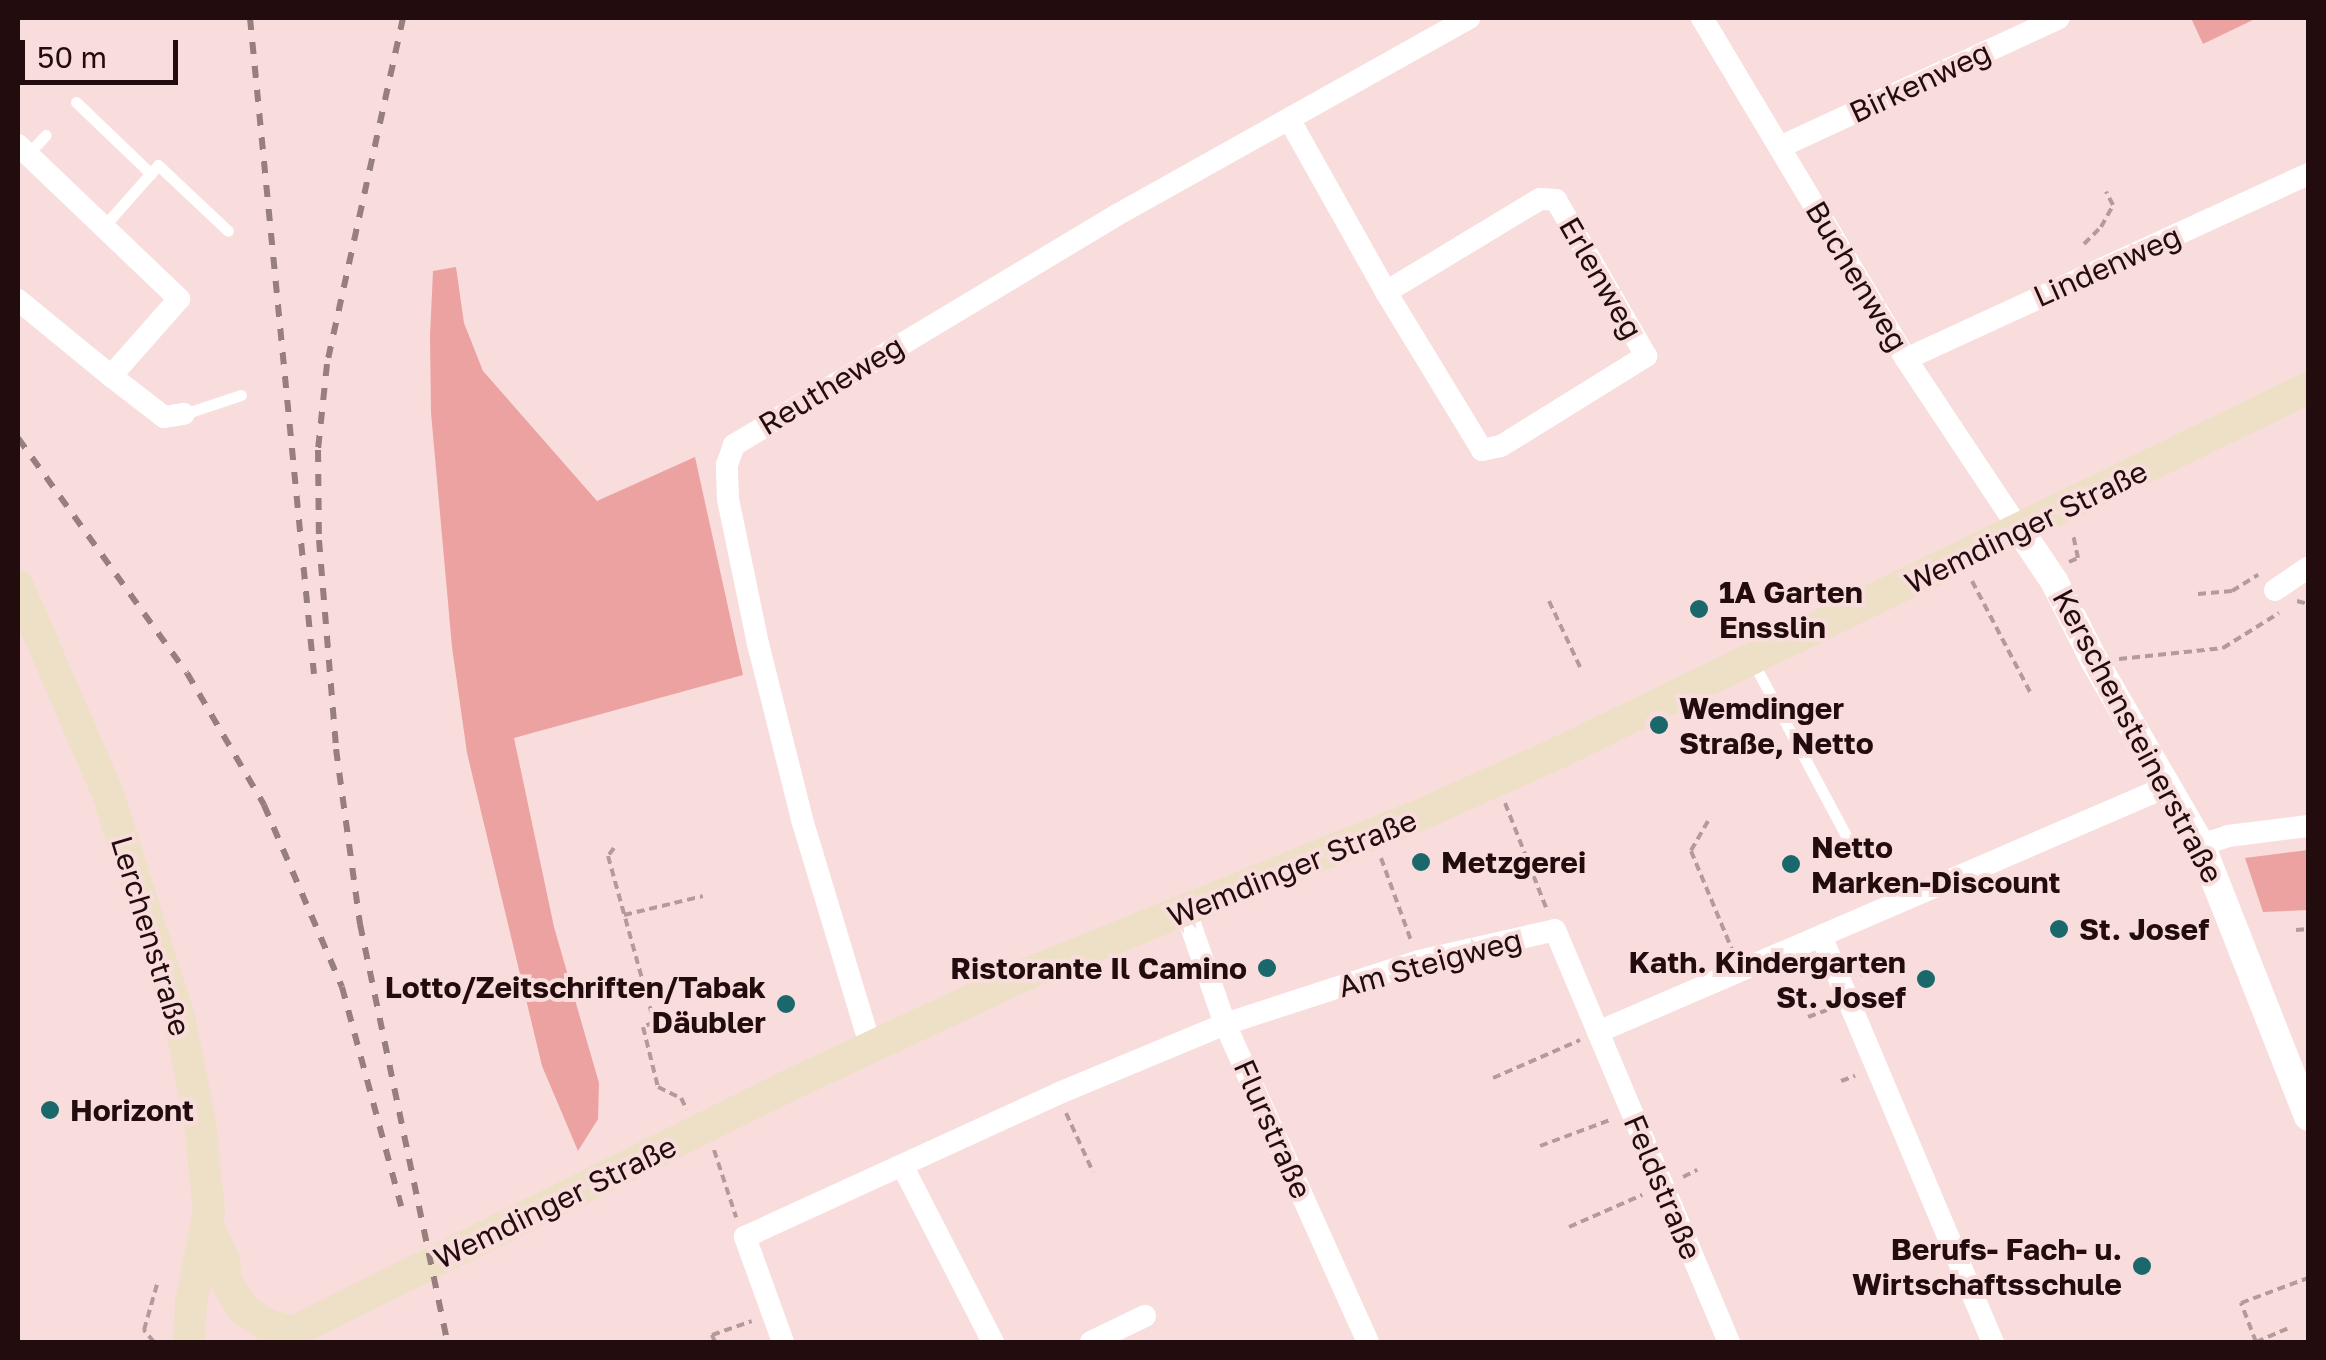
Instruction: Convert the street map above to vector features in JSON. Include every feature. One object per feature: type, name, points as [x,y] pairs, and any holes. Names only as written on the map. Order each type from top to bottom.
[{"type":"main road","name":"Wemdinger Straße","points":[[282,1337],[1029,973],[1186,912],[1493,781],[2308,388]]},
{"type":"main road","name":"Lerchenstraße","points":[[18,586],[108,794],[142,913],[180,1021],[200,1122],[209,1228],[192,1302],[189,1342]]},
{"type":"main road","points":[[209,1228],[224,1260],[226,1282],[242,1309],[282,1337]]},
{"type":"main road","name":"Lerchenstraße","points":[[170,1342],[192,1302]]},
{"type":"street","name":"Buchenweg","points":[[1702,18],[1906,359],[2019,528]]},
{"type":"street","name":"Birkenweg","points":[[1780,147],[2059,18]]},
{"type":"street","name":"Reutheweg","points":[[871,1048],[802,819],[758,644],[728,499],[727,464],[734,445],[1098,226],[1289,119],[1452,21]]},
{"type":"street","name":"Erlenweg","points":[[1289,119],[1386,292],[1482,450],[1502,446],[1646,356],[1556,200],[1540,199],[1386,292]]},
{"type":"street","points":[[23,149],[180,299],[112,376]]},
{"type":"street","name":"Lindenweg","points":[[1906,359],[2308,174]]},
{"type":"street","points":[[18,300],[164,418],[184,414]]},
{"type":"street","name":"Kerschensteinerstraße","points":[[2019,528],[2048,571],[2095,662],[2201,845],[2302,1077],[2308,1117]]},
{"type":"street","points":[[2266,582],[2308,568]]},
{"type":"street","points":[[1598,1032],[2166,786]]},
{"type":"street","points":[[2201,845],[2228,836],[2308,826]]},
{"type":"street","name":"Flurstraße","points":[[1186,912],[1225,1024],[1368,1342]]},
{"type":"street","name":"Am Steigweg","points":[[745,1237],[1058,1094],[1225,1024],[1419,962],[1555,930],[1598,1032]]},
{"type":"street","points":[[1822,938],[1993,1342]]},
{"type":"street","name":"Feldstraße","points":[[1598,1032],[1646,1143],[1660,1187],[1729,1342]]},
{"type":"street","points":[[903,1167],[993,1342]]},
{"type":"street","points":[[745,1237],[782,1342]]},
{"type":"street","points":[[1091,1342],[1145,1316]]},
{"type":"lane","points":[[76,102],[150,174]]},
{"type":"lane","points":[[23,149],[46,136]]},
{"type":"lane","points":[[105,225],[158,165],[228,231]]},
{"type":"lane","points":[[184,414],[242,395]]},
{"type":"lane","points":[[1751,659],[1855,852]]},
{"type":"path","points":[[2084,244],[2101,227],[2113,204],[2106,192]]},
{"type":"path","points":[[2048,571],[2078,558],[2070,526]]},
{"type":"path","points":[[1970,577],[2031,694]]},
{"type":"path","points":[[2095,662],[2223,648],[2280,612],[2266,582],[2198,594]]},
{"type":"path","points":[[1549,601],[1581,670]]},
{"type":"path","points":[[1493,781],[1555,930]]},
{"type":"path","points":[[1708,821],[1691,852],[1740,970]]},
{"type":"path","points":[[1372,835],[1419,962]]},
{"type":"path","points":[[614,848],[608,856],[654,1022],[643,1027],[658,1088],[681,1098],[687,1109]]},
{"type":"path","points":[[624,916],[703,896]]},
{"type":"path","points":[[2296,930],[2308,928]]},
{"type":"path","points":[[1840,984],[1897,959]]},
{"type":"path","points":[[1492,1078],[1598,1032]]},
{"type":"path","points":[[1058,1094],[1094,1172]]},
{"type":"path","points":[[1540,1146],[1630,1112]]},
{"type":"path","points":[[712,1145],[745,1237]]},
{"type":"path","points":[[1569,1228],[1660,1187]]},
{"type":"path","points":[[2287,1329],[2256,1342],[2241,1303],[2308,1278]]},
{"type":"path","points":[[154,1342],[144,1330],[158,1281]]},
{"type":"path","points":[[715,1342],[712,1335],[771,1314]]},
{"type":"shaded area","points":[[2191,18],[2257,18],[2203,44]]},
{"type":"shaded area","points":[[456,267],[464,323],[483,371],[597,501],[695,457],[743,675],[514,738],[554,927],[599,1083],[598,1119],[578,1151],[542,1066],[467,753],[452,647],[431,413],[430,336],[433,271]]},
{"type":"shaded area","points":[[2308,850],[2308,910],[2263,912],[2245,858]]},
{"type":"railway","points":[[250,18],[314,674]]},
{"type":"railway","points":[[403,18],[327,364],[318,450],[319,540],[336,749],[360,924],[447,1342]]},
{"type":"railway","points":[[18,438],[187,673],[264,805],[342,987],[401,1206]]},
{"type":"place","name":"1A Garten Ensslin","points":[[1699,609]]},
{"type":"place","name":"Wemdinger Straße, Netto","points":[[1659,725]]},
{"type":"place","name":"Metzgerei","points":[[1421,862]]},
{"type":"place","name":"Netto Marken-Discount","points":[[1791,864]]},
{"type":"place","name":"St. Josef","points":[[2059,929]]},
{"type":"place","name":"Ristorante Il Camino","points":[[1267,968]]},
{"type":"place","name":"Kath. Kindergarten St. Josef","points":[[1926,979]]},
{"type":"place","name":"Lotto/Zeitschriften/Tabak Däubler","points":[[786,1004]]},
{"type":"place","name":"Horizont","points":[[50,1110]]},
{"type":"place","name":"Berufs- Fach- u. Wirtschaftsschule","points":[[2142,1266]]}]
